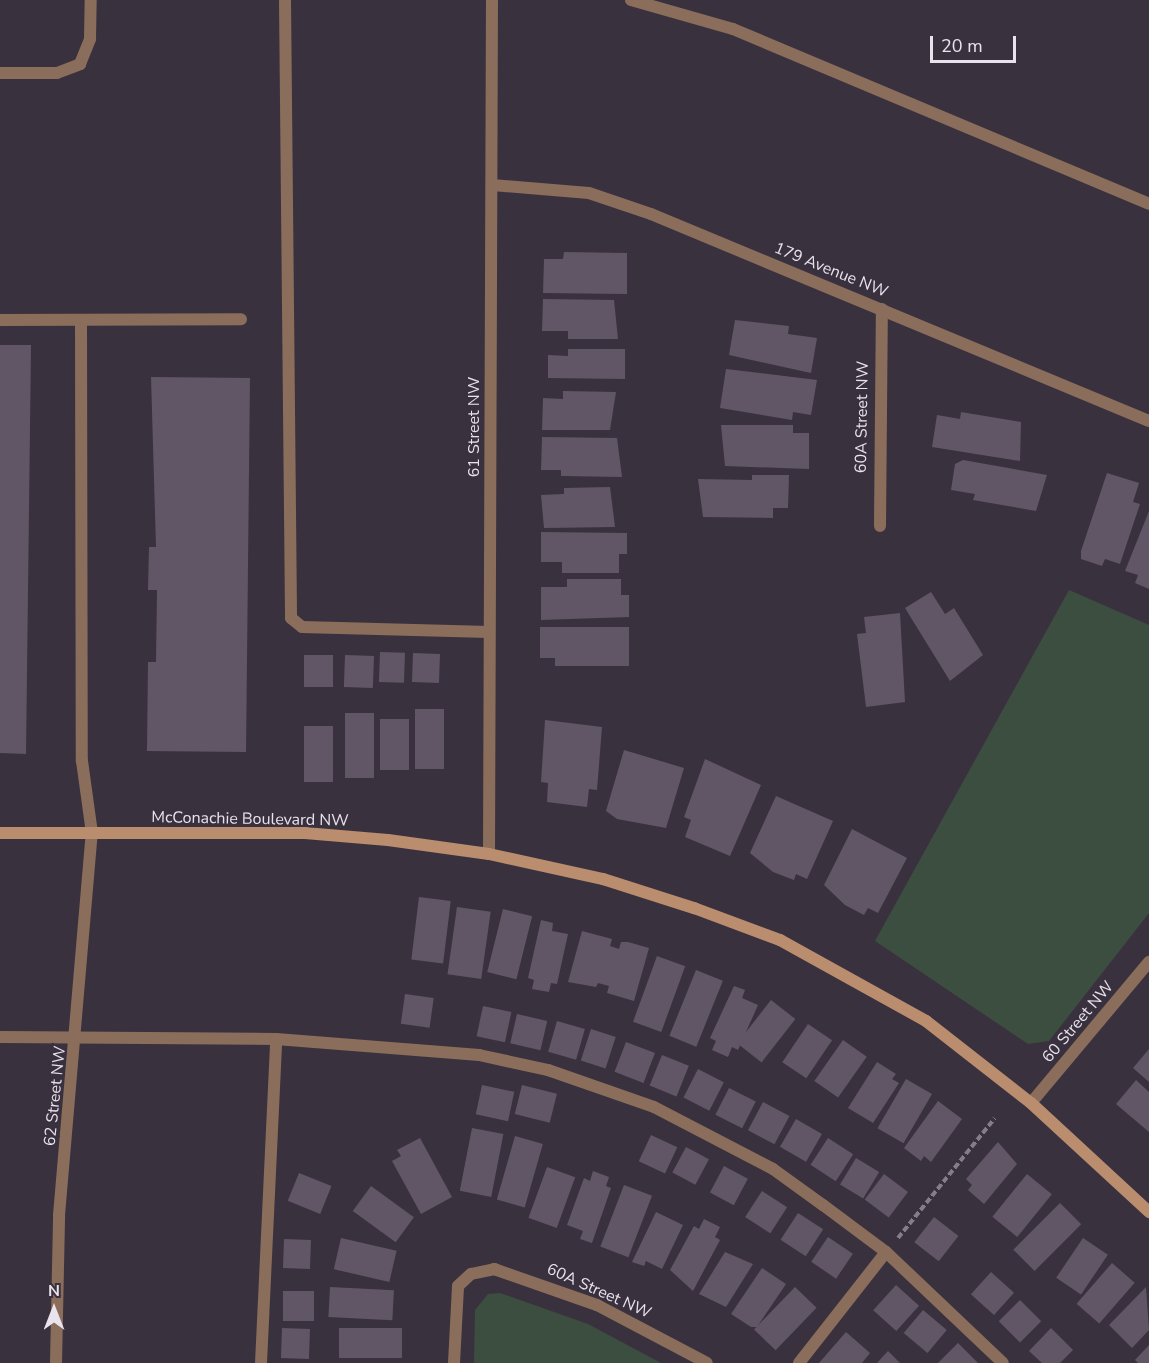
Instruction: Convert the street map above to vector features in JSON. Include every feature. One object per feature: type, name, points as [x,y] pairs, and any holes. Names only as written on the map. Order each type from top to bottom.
[{"type":"street","points":[[0,72],[57,73],[80,64],[90,39],[92,0]]},
{"type":"street","points":[[285,0],[291,618],[302,627],[489,632]]},
{"type":"street","name":"61 Street NW","points":[[489,854],[492,0]]},
{"type":"street","points":[[631,0],[733,29],[1149,204]]},
{"type":"street","name":"179 Avenue NW","points":[[492,185],[589,193],[882,309],[1149,421]]},
{"type":"street","name":"60A Street NW","points":[[880,526],[882,309]]},
{"type":"street","points":[[0,320],[241,319]]},
{"type":"street","name":"62 Street NW","points":[[56,1363],[59,1215],[78,1034],[92,833],[82,761],[81,320]]},
{"type":"street","name":"McConachie Boulevard NW","points":[[0,833],[305,833],[489,854],[603,879],[780,940],[926,1021],[1031,1103],[1149,1212]]},
{"type":"street","name":"60 Street NW","points":[[1031,1103],[1149,962]]},
{"type":"street","points":[[0,1037],[78,1034],[276,1039],[413,1047],[548,1070],[654,1107],[772,1169],[886,1252],[1003,1363]]},
{"type":"street","points":[[261,1363],[276,1039]]},
{"type":"street","points":[[799,1363],[886,1252]]},
{"type":"street","name":"60A Street NW","points":[[454,1363],[454,1301],[458,1286],[471,1274],[494,1269],[545,1284],[707,1363]]},
{"type":"green space","points":[[1069,590],[1149,625],[1149,913],[1049,1041],[1028,1044],[875,941]]},
{"type":"green space","points":[[500,1293],[588,1324],[661,1363],[474,1363],[475,1310],[488,1294]]},
{"type":"building","points":[[564,252],[627,253],[627,294],[543,293],[544,259],[563,259]]},
{"type":"building","points":[[543,299],[614,300],[618,339],[568,339],[568,331],[542,331]]},
{"type":"building","points":[[735,320],[789,326],[788,334],[817,338],[811,373],[729,355]]},
{"type":"building","points":[[0,345],[31,345],[26,754],[0,753]]},
{"type":"building","points":[[568,349],[625,349],[625,379],[548,378],[548,355],[568,356]]},
{"type":"building","points":[[726,369],[817,380],[811,415],[793,412],[792,420],[720,408]]},
{"type":"building","points":[[151,377],[250,378],[246,752],[147,751],[148,662],[156,662],[157,590],[148,590],[149,547],[156,547]]},
{"type":"building","points":[[563,391],[616,392],[610,430],[542,430],[543,398],[563,399]]},
{"type":"building","points":[[961,412],[1021,422],[1020,461],[932,447],[937,415],[960,419]]},
{"type":"building","points":[[721,425],[793,425],[793,433],[809,433],[809,469],[725,466]]},
{"type":"building","points":[[542,437],[617,438],[622,477],[561,476],[561,470],[541,470]]},
{"type":"building","points":[[963,460],[1047,475],[1036,511],[973,500],[975,494],[951,490],[955,464]]},
{"type":"building","points":[[1107,473],[1139,483],[1133,502],[1140,504],[1120,564],[1105,559],[1102,566],[1081,559],[1081,551]]},
{"type":"building","points":[[752,475],[789,475],[788,508],[773,508],[773,518],[703,517],[698,479],[752,480]]},
{"type":"building","points":[[610,487],[615,527],[544,528],[541,495],[564,494],[564,488]]},
{"type":"building","points":[[1149,511],[1149,589],[1135,583],[1138,575],[1125,571]]},
{"type":"building","points":[[541,532],[627,533],[627,554],[619,554],[619,573],[562,573],[562,562],[541,562]]},
{"type":"building","points":[[567,579],[621,579],[621,595],[629,595],[629,617],[541,620],[541,587],[567,587]]},
{"type":"building","points":[[931,592],[945,614],[954,608],[983,655],[950,681],[905,608]]},
{"type":"building","points":[[900,613],[905,702],[866,707],[857,634],[866,633],[864,617]]},
{"type":"building","points":[[540,627],[629,627],[629,666],[555,666],[555,658],[540,658]]},
{"type":"building","points":[[380,652],[405,653],[404,683],[379,682]]},
{"type":"building","points":[[413,653],[440,654],[439,683],[412,682]]},
{"type":"building","points":[[304,655],[333,655],[333,687],[304,687]]},
{"type":"building","points":[[345,655],[374,656],[373,688],[344,687]]},
{"type":"building","points":[[415,709],[444,709],[444,769],[415,769]]},
{"type":"building","points":[[345,713],[374,713],[374,778],[345,778]]},
{"type":"building","points":[[380,719],[409,719],[409,770],[380,770]]},
{"type":"building","points":[[545,720],[602,727],[597,790],[589,789],[587,807],[547,802],[548,783],[541,782]]},
{"type":"building","points":[[304,726],[333,726],[333,782],[304,782]]},
{"type":"building","points":[[624,750],[684,768],[666,828],[617,819],[606,811]]},
{"type":"building","points":[[705,759],[761,785],[730,856],[685,837],[691,820],[684,817]]},
{"type":"building","points":[[776,796],[833,821],[807,879],[796,874],[794,880],[773,872],[750,853]]},
{"type":"building","points":[[852,829],[907,858],[878,913],[868,908],[864,915],[845,905],[824,885]]},
{"type":"building","points":[[419,897],[451,901],[443,963],[411,960]]},
{"type":"building","points":[[457,907],[491,912],[481,979],[448,974]]},
{"type":"building","points":[[503,909],[532,916],[516,979],[487,972]]},
{"type":"building","points":[[541,920],[553,923],[552,931],[568,934],[557,984],[551,983],[549,992],[532,989],[534,980],[528,978]]},
{"type":"building","points":[[582,931],[612,939],[610,946],[619,949],[621,942],[649,948],[634,1001],[607,993],[609,986],[598,983],[596,987],[568,982]]},
{"type":"building","points":[[657,956],[685,966],[661,1032],[633,1022]]},
{"type":"building","points":[[696,970],[723,981],[696,1047],[669,1036]]},
{"type":"building","points":[[734,986],[745,990],[742,998],[758,1005],[738,1050],[732,1047],[728,1057],[712,1050],[716,1041],[710,1038]]},
{"type":"building","points":[[405,994],[434,998],[430,1028],[401,1024]]},
{"type":"building","points":[[771,1000],[795,1019],[762,1062],[737,1043]]},
{"type":"building","points":[[483,1006],[511,1012],[505,1042],[477,1036]]},
{"type":"building","points":[[517,1014],[547,1021],[540,1050],[510,1043]]},
{"type":"building","points":[[557,1021],[585,1029],[576,1060],[548,1052]]},
{"type":"building","points":[[808,1024],[832,1040],[806,1078],[782,1062]]},
{"type":"building","points":[[591,1029],[616,1037],[606,1068],[581,1060]]},
{"type":"building","points":[[843,1040],[867,1057],[838,1098],[814,1081]]},
{"type":"building","points":[[626,1042],[655,1053],[643,1083],[615,1072]]},
{"type":"building","points":[[1149,1049],[1149,1082],[1133,1068]]},
{"type":"building","points":[[662,1055],[689,1066],[677,1096],[650,1086]]},
{"type":"building","points":[[877,1062],[896,1074],[892,1079],[899,1083],[873,1123],[848,1108]]},
{"type":"building","points":[[698,1069],[724,1082],[709,1111],[683,1098]]},
{"type":"building","points":[[906,1079],[932,1094],[903,1143],[878,1128]]},
{"type":"building","points":[[1136,1080],[1149,1092],[1149,1132],[1116,1104]]},
{"type":"building","points":[[482,1085],[514,1092],[508,1121],[476,1114]]},
{"type":"building","points":[[522,1085],[557,1094],[550,1123],[515,1114]]},
{"type":"building","points":[[729,1088],[756,1102],[742,1128],[715,1115]]},
{"type":"building","points":[[938,1101],[962,1119],[931,1162],[924,1156],[921,1161],[904,1148]]},
{"type":"building","points":[[763,1102],[789,1116],[774,1144],[748,1130]]},
{"type":"building","points":[[796,1119],[822,1134],[806,1162],[780,1147]]},
{"type":"building","points":[[472,1128],[503,1134],[491,1197],[460,1191]]},
{"type":"building","points":[[651,1135],[677,1147],[665,1174],[639,1161]]},
{"type":"building","points":[[515,1136],[543,1144],[525,1207],[497,1199]]},
{"type":"building","points":[[420,1138],[452,1197],[421,1214],[392,1161],[401,1156],[397,1150]]},
{"type":"building","points":[[828,1138],[853,1154],[836,1181],[811,1165]]},
{"type":"building","points":[[998,1142],[1017,1164],[984,1204],[968,1190],[972,1185],[966,1179]]},
{"type":"building","points":[[686,1147],[709,1159],[695,1185],[672,1173]]},
{"type":"building","points":[[856,1158],[879,1172],[863,1198],[840,1185]]},
{"type":"building","points":[[724,1166],[748,1179],[734,1205],[710,1192]]},
{"type":"building","points":[[547,1167],[575,1177],[557,1228],[529,1218]]},
{"type":"building","points":[[593,1171],[609,1177],[606,1186],[611,1188],[592,1243],[580,1239],[583,1231],[567,1225],[584,1178],[590,1181]]},
{"type":"building","points":[[299,1173],[331,1186],[320,1214],[288,1201]]},
{"type":"building","points":[[884,1174],[908,1192],[889,1218],[865,1200]]},
{"type":"building","points":[[1027,1174],[1052,1194],[1017,1237],[992,1217]]},
{"type":"building","points":[[624,1185],[652,1196],[628,1257],[600,1247]]},
{"type":"building","points":[[371,1186],[414,1217],[396,1242],[353,1211]]},
{"type":"building","points":[[762,1191],[787,1207],[770,1233],[745,1217]]},
{"type":"building","points":[[1060,1203],[1081,1224],[1035,1271],[1013,1250]]},
{"type":"building","points":[[656,1212],[683,1225],[662,1269],[646,1261],[644,1266],[632,1262]]},
{"type":"building","points":[[798,1213],[823,1229],[806,1256],[781,1240]]},
{"type":"building","points":[[934,1217],[958,1236],[939,1261],[914,1242]]},
{"type":"building","points":[[704,1219],[720,1227],[715,1237],[720,1240],[693,1291],[670,1270],[694,1226],[699,1229]]},
{"type":"building","points":[[828,1237],[853,1254],[836,1279],[811,1262]]},
{"type":"building","points":[[341,1238],[397,1251],[389,1282],[334,1269]]},
{"type":"building","points":[[1083,1238],[1108,1255],[1081,1295],[1056,1278]]},
{"type":"building","points":[[284,1239],[311,1240],[310,1269],[283,1268]]},
{"type":"building","points":[[725,1252],[753,1264],[726,1307],[699,1294]]},
{"type":"building","points":[[1112,1263],[1135,1283],[1099,1323],[1077,1304]]},
{"type":"building","points":[[762,1268],[786,1284],[757,1327],[751,1327],[731,1314]]},
{"type":"building","points":[[991,1272],[1014,1293],[994,1315],[971,1294]]},
{"type":"building","points":[[896,1285],[919,1306],[896,1331],[873,1310]]},
{"type":"building","points":[[330,1287],[394,1290],[392,1320],[328,1317]]},
{"type":"building","points":[[795,1287],[817,1308],[776,1350],[754,1329]]},
{"type":"building","points":[[1146,1287],[1149,1330],[1132,1348],[1109,1325]]},
{"type":"building","points":[[283,1291],[314,1291],[314,1321],[283,1321]]},
{"type":"building","points":[[1020,1300],[1041,1321],[1020,1342],[999,1321]]},
{"type":"building","points":[[923,1310],[947,1330],[927,1353],[904,1333]]},
{"type":"building","points":[[282,1328],[310,1329],[309,1359],[281,1358]]},
{"type":"building","points":[[339,1328],[402,1328],[402,1358],[339,1358]]},
{"type":"building","points":[[1051,1328],[1073,1350],[1060,1363],[1042,1363],[1029,1351]]},
{"type":"building","points":[[846,1332],[870,1353],[862,1363],[819,1363]]},
{"type":"building","points":[[958,1343],[978,1363],[938,1363]]},
{"type":"building","points":[[1149,1345],[1149,1363],[1138,1363],[1135,1360]]},
{"type":"building","points":[[888,1351],[900,1363],[877,1363]]}]
